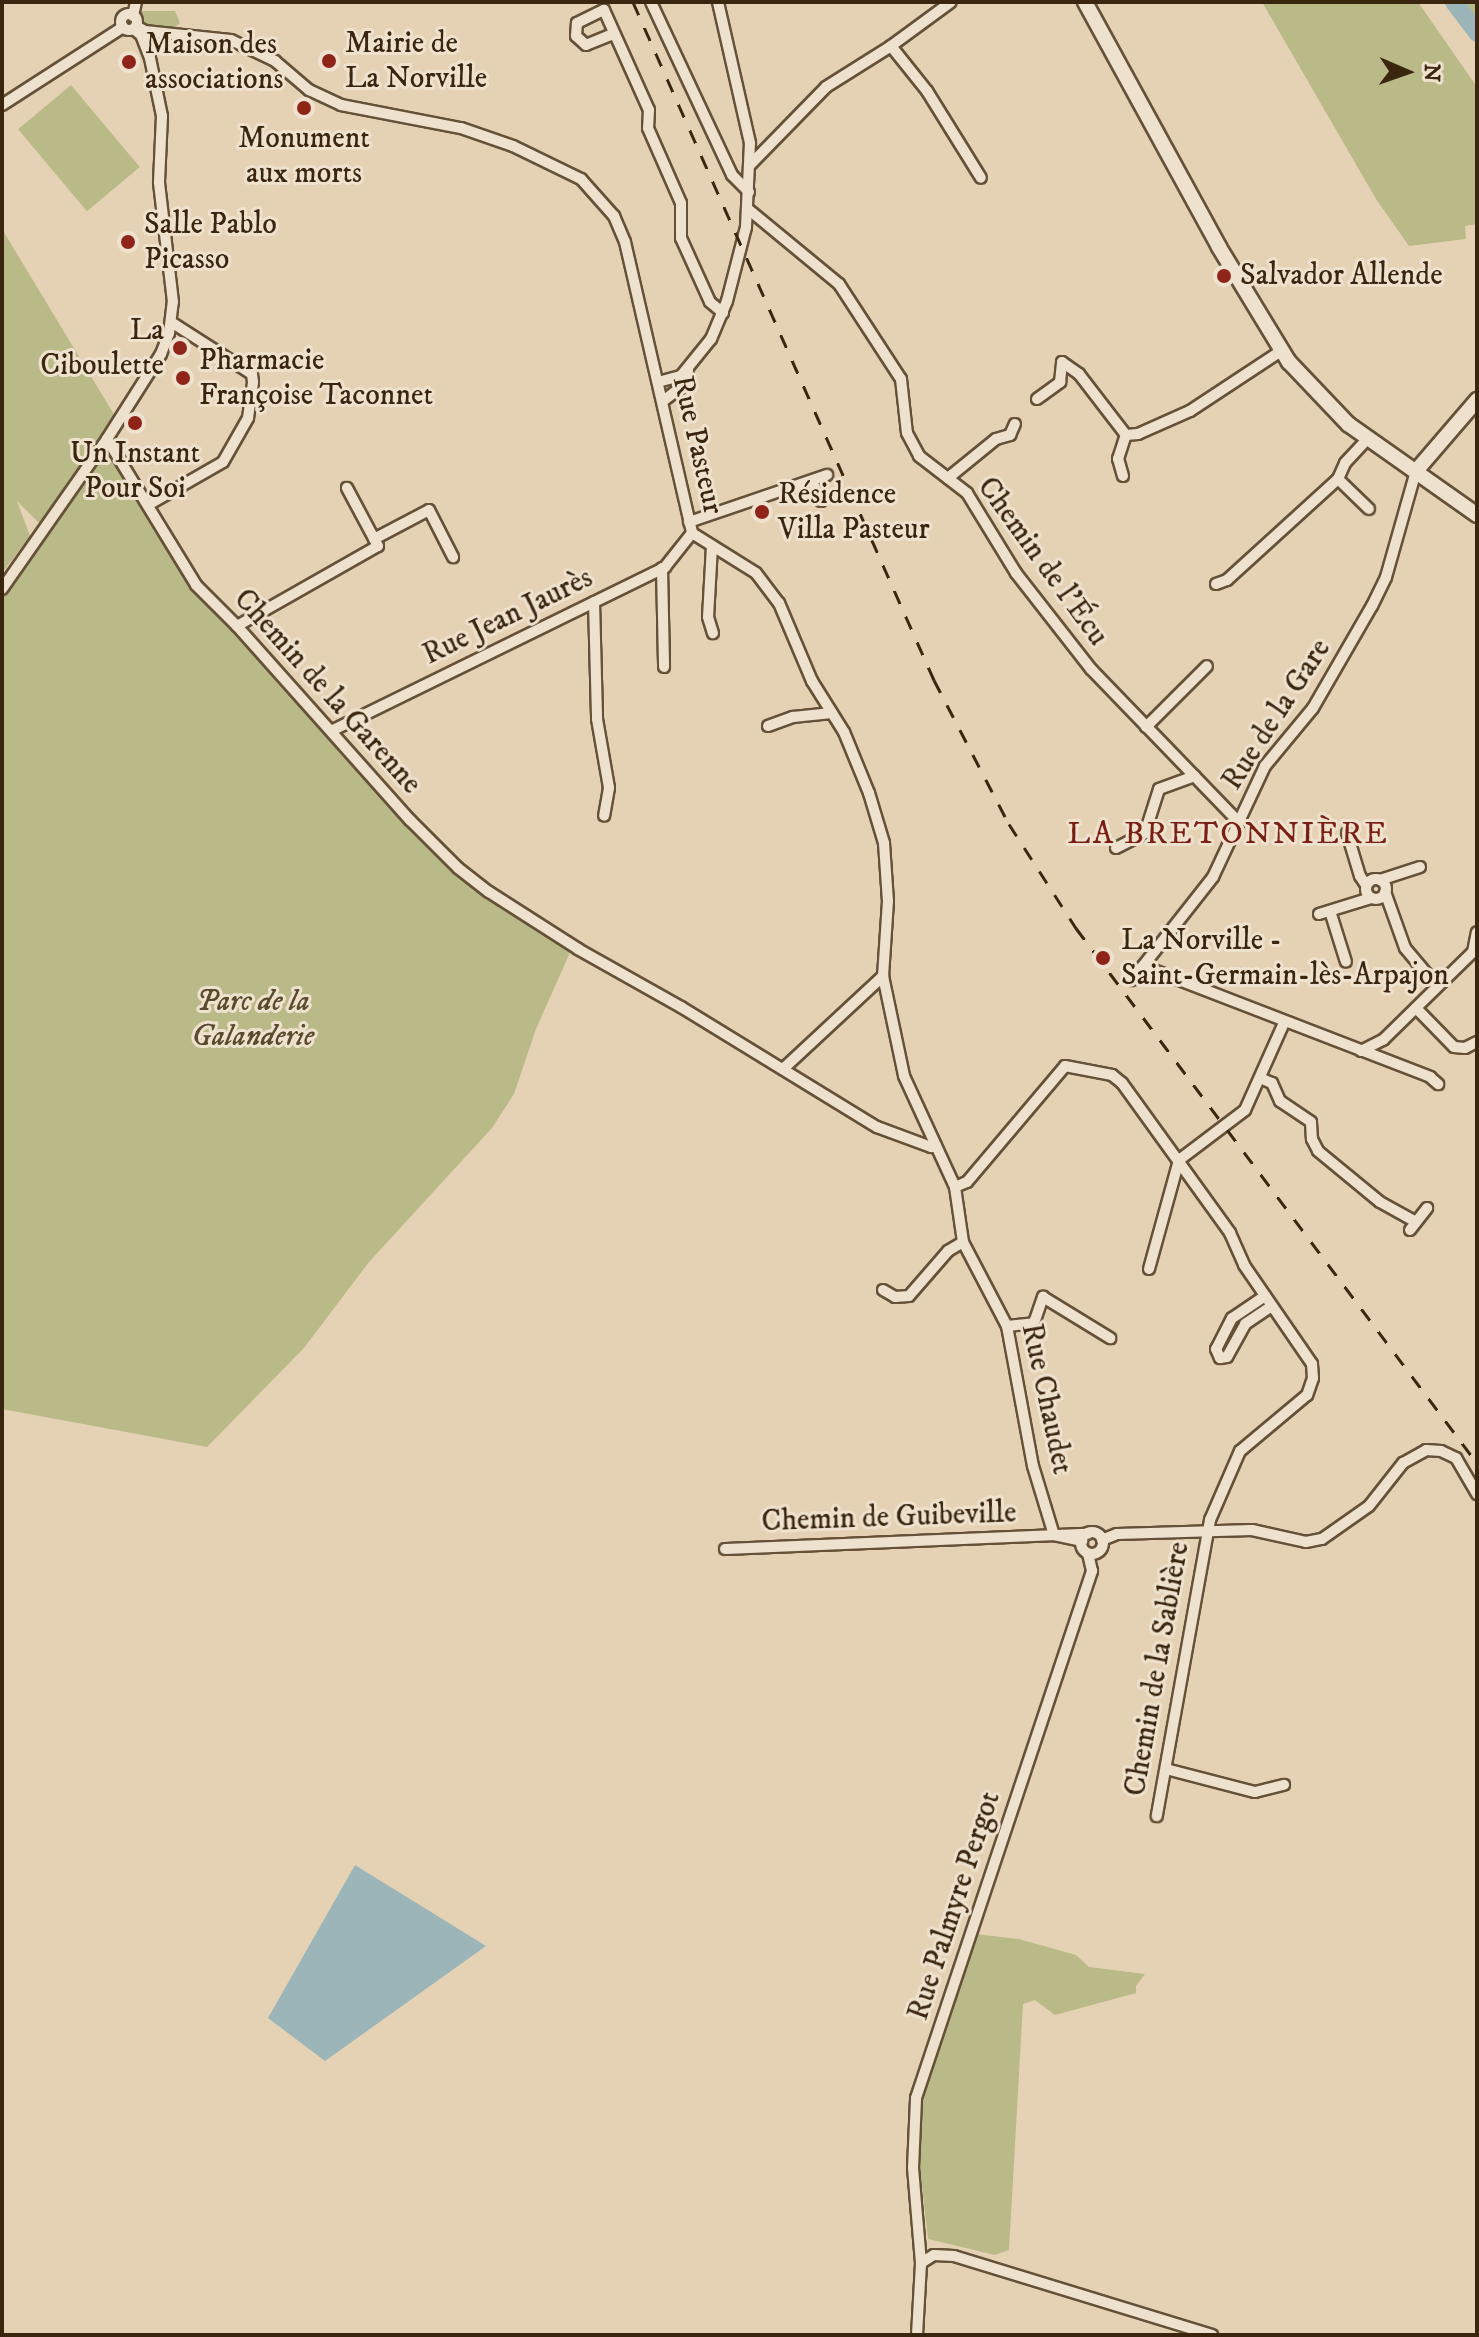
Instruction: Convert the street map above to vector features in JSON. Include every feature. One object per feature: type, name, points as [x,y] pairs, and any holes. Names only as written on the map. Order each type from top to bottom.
[{"type":"main road","points":[[1085,2],[1219,247],[1281,351],[1320,399],[1367,439],[1477,515]]},
{"type":"main road","points":[[1416,471],[1477,400]]},
{"type":"street","points":[[2,589],[107,439],[161,354],[171,322],[173,302],[159,182],[162,116],[150,58],[141,35],[130,22],[127,2]]},
{"type":"street","points":[[2,105],[130,22],[136,2]]},
{"type":"street","points":[[651,2],[732,175],[749,192]]},
{"type":"street","points":[[663,401],[680,388],[689,369],[711,339],[723,313],[737,266],[748,209],[750,165],[747,120],[718,2]]},
{"type":"street","points":[[750,165],[826,87],[891,46],[951,2]]},
{"type":"street","name":"Rue Pasteur","points":[[130,22],[145,31],[231,40],[275,61],[309,90],[341,105],[483,134],[581,179],[604,202],[625,242],[691,528],[712,546],[756,573],[779,603],[812,681],[844,732],[869,793],[884,843],[888,901],[883,976],[904,1076],[955,1187]]},
{"type":"street","points":[[613,34],[649,110],[648,128],[681,203],[681,238],[710,302],[723,313]]},
{"type":"street","points":[[891,46],[927,91],[981,178]]},
{"type":"street","name":"Chemin de l'Écu","points":[[748,209],[839,284],[901,379],[907,433],[919,456],[975,502],[1016,573],[1066,639],[1239,822]]},
{"type":"street","points":[[148,505],[223,462],[248,418],[253,382],[252,374],[171,322]]},
{"type":"street","points":[[1126,435],[1138,434],[1190,411],[1281,351]]},
{"type":"street","points":[[1037,399],[1060,382],[1062,362],[1079,374],[1126,435]]},
{"type":"street","points":[[658,382],[681,376],[689,369]]},
{"type":"street","points":[[948,478],[996,439],[1010,435],[1015,424]]},
{"type":"street","points":[[1123,476],[1118,459],[1126,435]]},
{"type":"street","name":"Chemin de la Garenne","points":[[107,439],[196,585],[333,730],[410,820],[458,868],[489,892],[877,1127],[931,1147],[936,1145]]},
{"type":"street","points":[[1216,584],[1227,580],[1338,479],[1345,463],[1367,439]]},
{"type":"street","name":"Rue de la Gare","points":[[1132,980],[1213,877],[1265,766],[1313,708],[1376,599],[1392,557],[1416,471]]},
{"type":"street","points":[[691,528],[827,475]]},
{"type":"street","points":[[1338,479],[1369,509]]},
{"type":"street","points":[[812,481],[821,501]]},
{"type":"street","points":[[237,626],[378,546],[347,488]]},
{"type":"street","points":[[374,539],[429,510],[453,557]]},
{"type":"street","name":"Rue Jean Jaurès","points":[[333,730],[662,568],[691,528]]},
{"type":"street","points":[[712,546],[708,617],[713,633]]},
{"type":"street","points":[[662,568],[664,667]]},
{"type":"street","points":[[594,602],[597,719],[609,788],[604,816]]},
{"type":"street","points":[[1146,727],[1207,666]]},
{"type":"street","points":[[768,726],[793,717],[832,713]]},
{"type":"street","points":[[1116,848],[1145,833],[1159,789],[1195,776]]},
{"type":"street","points":[[1347,833],[1360,876],[1371,898]]},
{"type":"street","points":[[1366,885],[1373,879],[1380,880],[1420,867]]},
{"type":"street","points":[[1380,880],[1405,948],[1437,986]]},
{"type":"street","points":[[1346,962],[1325,913],[1371,898],[1379,899],[1385,892]]},
{"type":"street","points":[[1361,1051],[1383,1040],[1475,953],[1477,932]]},
{"type":"street","points":[[1143,966],[1430,1077],[1438,1084]]},
{"type":"street","points":[[783,1069],[883,976]]},
{"type":"street","points":[[1416,1008],[1454,1047],[1465,1048],[1477,1042]]},
{"type":"street","points":[[1149,1269],[1179,1160],[1245,1110],[1284,1023]]},
{"type":"street","name":"Chemin de la Sablière","points":[[955,1187],[967,1182],[1065,1066],[1118,1078],[1230,1233],[1244,1265],[1312,1364],[1311,1387],[1302,1401],[1240,1451],[1207,1531],[1157,1816]]},
{"type":"street","points":[[1260,1078],[1272,1083],[1280,1101],[1311,1122],[1312,1139],[1318,1151],[1380,1202],[1412,1226],[1427,1208]]},
{"type":"street","name":"Rue Chaudet","points":[[955,1187],[963,1242],[1007,1326],[1033,1466],[1054,1535]]},
{"type":"street","points":[[883,1290],[895,1297],[909,1296],[948,1251],[963,1242]]},
{"type":"street","points":[[1265,1296],[1232,1318],[1216,1349],[1220,1358],[1227,1357],[1245,1324],[1272,1306]]},
{"type":"street","points":[[1007,1326],[1034,1323],[1043,1297],[1110,1338]]},
{"type":"street","points":[[1085,1537],[1093,1553],[1102,1540],[1117,1534],[1252,1530],[1306,1542],[1330,1537],[1369,1506],[1403,1463],[1426,1450],[1441,1451],[1456,1458],[1477,1494]]},
{"type":"street","points":[[1054,1535],[1085,1537],[1095,1533],[1102,1540]]},
{"type":"street","name":"Chemin de Guibeville","points":[[725,1549],[1054,1535]]},
{"type":"street","name":"Rue Palmyre Pergot","points":[[917,2335],[921,2263],[912,2144],[916,2098],[1092,1571],[1093,1553]]},
{"type":"street","points":[[1166,1769],[1255,1792],[1284,1785]]},
{"type":"street","points":[[921,2263],[934,2255],[954,2256],[1212,2335]]},
{"type":"green space","points":[[1262,2],[1418,2],[1477,87],[1477,224],[1465,226],[1466,239],[1409,246],[1376,199]]},
{"type":"green space","points":[[1452,2],[1477,2],[1477,38]]},
{"type":"green space","points":[[139,11],[175,11],[180,23],[173,29],[150,27],[143,22]]},
{"type":"green space","points":[[71,85],[140,167],[87,211],[18,129]]},
{"type":"green space","name":"Parc de la Galanderie","points":[[2,229],[118,421],[107,439],[195,586],[457,868],[572,948],[536,1029],[514,1094],[492,1128],[369,1262],[304,1348],[207,1447],[2,1409],[2,589],[44,528],[17,501],[30,536],[2,573]]},
{"type":"green space","points":[[976,1934],[1019,1939],[1076,1955],[1089,1967],[1145,1974],[1136,1986],[1136,1993],[1055,2015],[1035,2000],[1023,2004],[1009,2250],[995,2255],[928,2239],[920,2168],[923,2093]]},
{"type":"water","points":[[355,1865],[486,1946],[325,2061],[268,2018]]},
{"type":"waterway","points":[[1454,2],[1477,33]]},
{"type":"railway","points":[[633,2],[934,680],[1009,824],[1076,928],[1477,1463]]},
{"type":"place","name":"Mairie de La Norville","points":[[329,61]]},
{"type":"place","name":"Maison des associations","points":[[129,62]]},
{"type":"place","name":"Monument aux morts","points":[[304,108]]},
{"type":"place","name":"Salle Pablo Picasso","points":[[128,242]]},
{"type":"place","name":"Salvador Allende","points":[[1224,276]]},
{"type":"place","name":"La Ciboulette","points":[[180,348]]},
{"type":"place","name":"Pharmacie Françoise Taconnet","points":[[183,378]]},
{"type":"place","name":"Un Instant Pour Soi","points":[[135,423]]},
{"type":"place","name":"Résidence Villa Pasteur","points":[[762,512]]},
{"type":"place","name":"La Norville - Saint-Germain-lès-Arpajon","points":[[1103,958]]},
{"type":"district","name":"LA BRETONNIÈRE","points":[[1228,834]]}]
